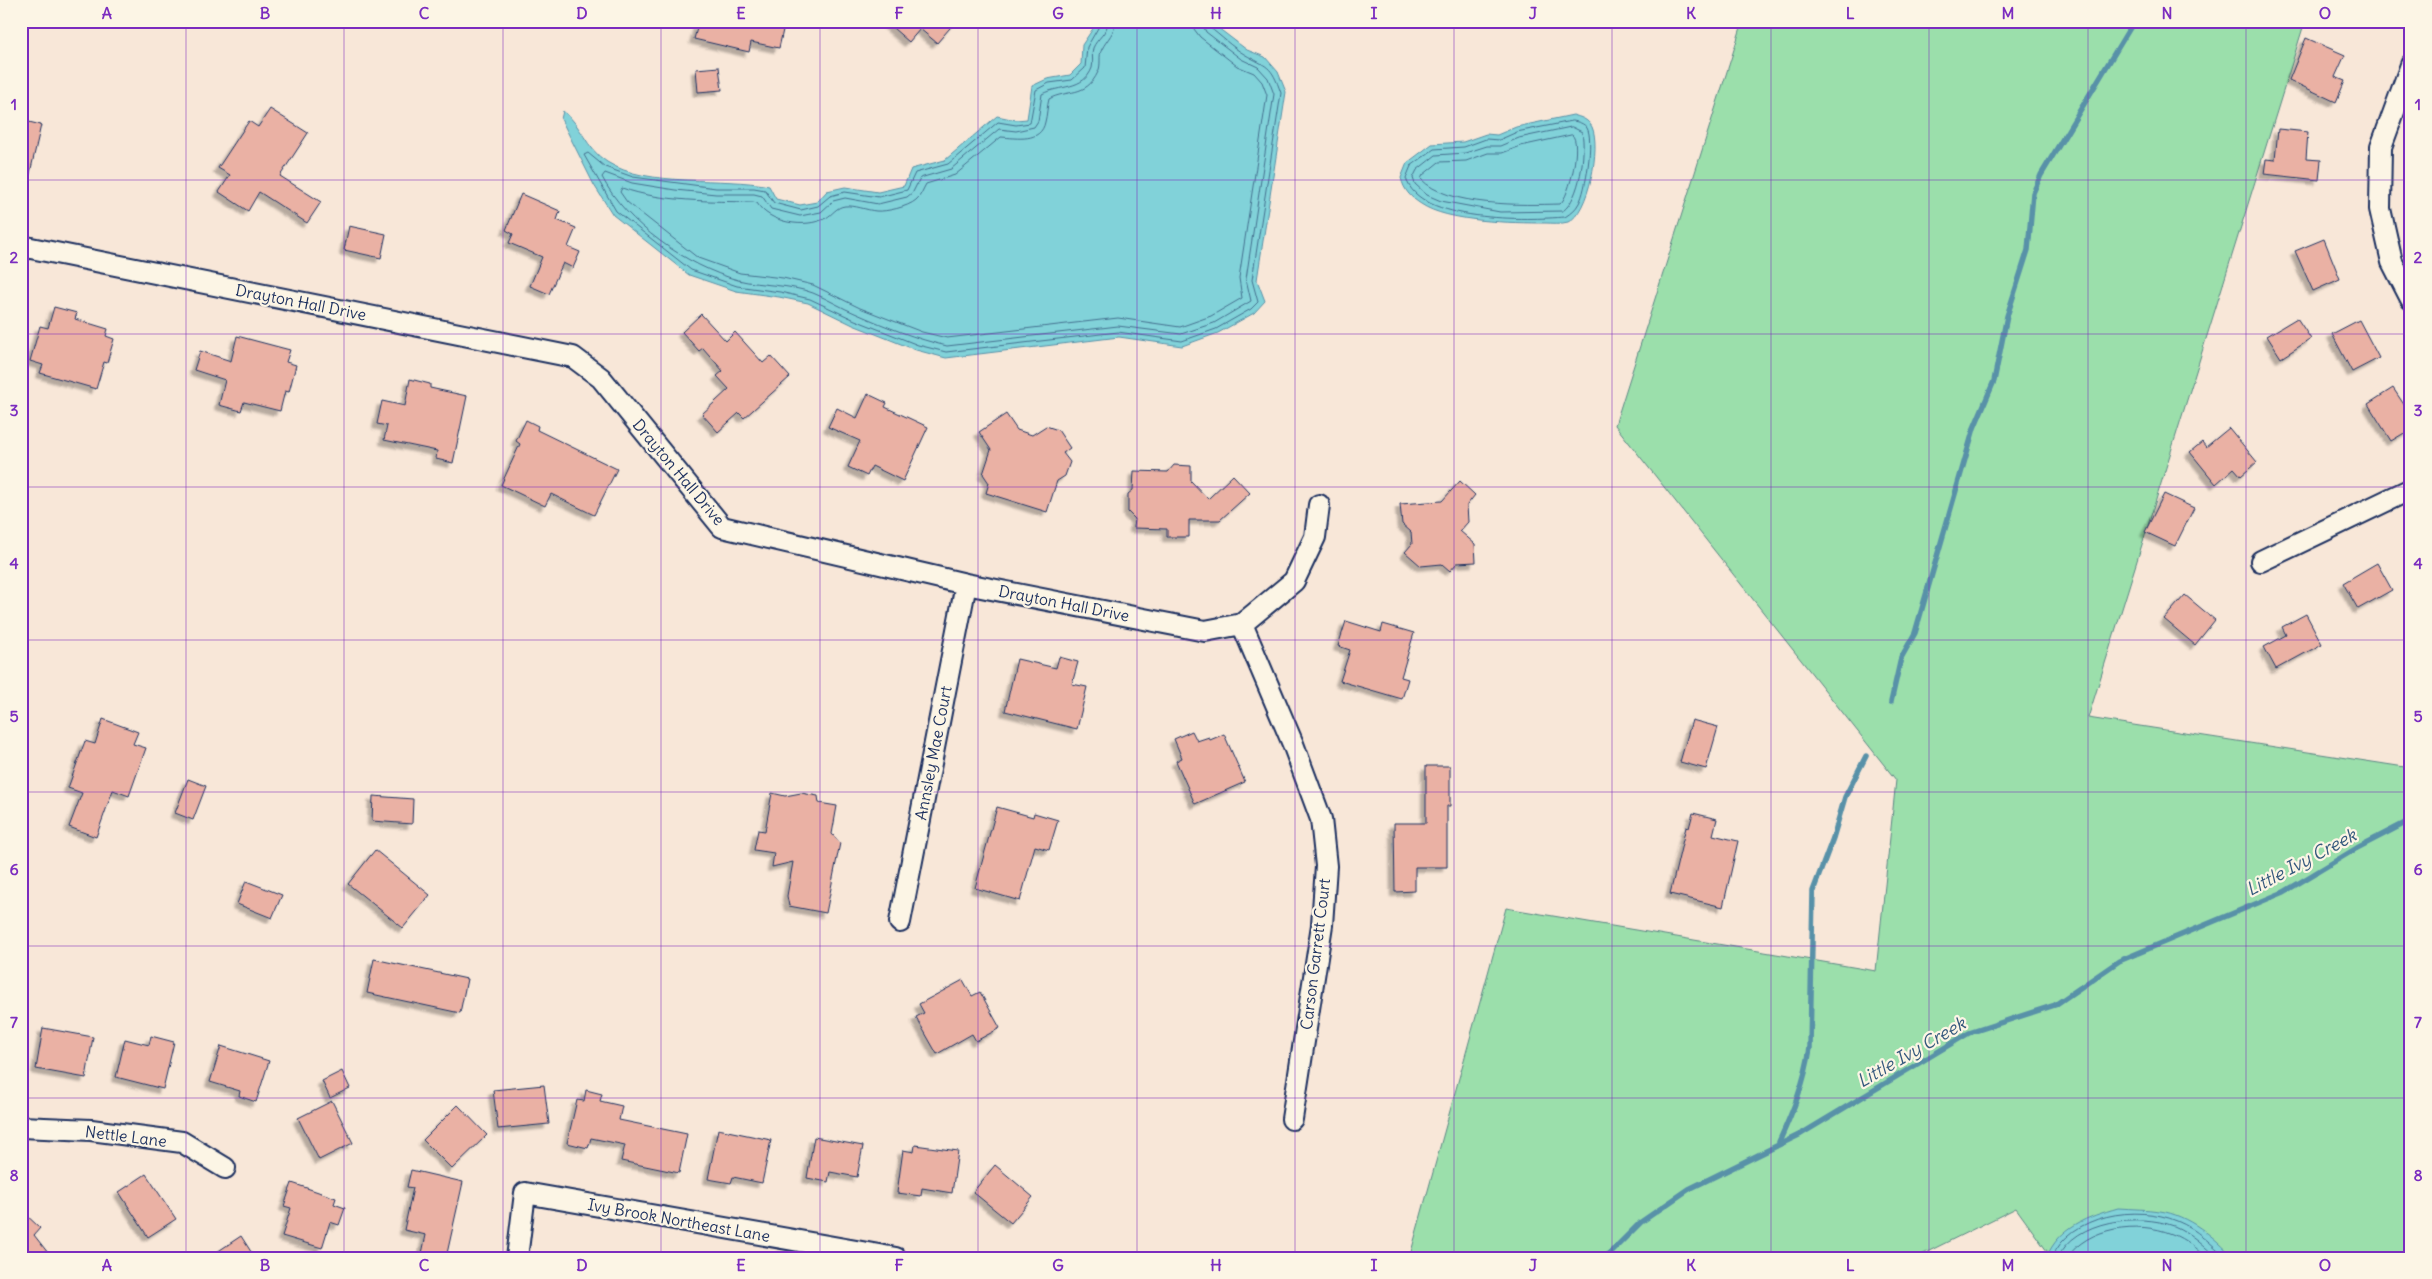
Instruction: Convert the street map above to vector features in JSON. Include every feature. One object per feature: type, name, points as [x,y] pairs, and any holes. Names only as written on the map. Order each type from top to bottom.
[{"type":"street","points":[[2411,65],[2381,148],[2380,209],[2392,262],[2411,299]]},
{"type":"street","name":"Drayton Hall Drive","points":[[21,246],[574,357],[601,378],[722,527],[966,584],[1205,631],[1242,624],[1294,581],[1316,537],[1320,505]]},
{"type":"street","points":[[2261,561],[2411,489]]},
{"type":"street","name":"Annsley Mae Court","points":[[900,922],[966,584]]},
{"type":"street","name":"Carson Garrett Court","points":[[1242,624],[1293,744],[1321,819],[1326,866],[1322,925],[1292,1119]]},
{"type":"street","name":"Nettle Lane","points":[[21,1127],[91,1130],[182,1142],[224,1168]]},
{"type":"street","name":"Ivy Brook Northeast Lane","points":[[517,1258],[525,1193],[896,1258]]},
{"type":"green space","points":[[1743,21],[2305,21],[2088,718],[2411,768],[2411,1258],[2052,1258],[2016,1208],[1915,1258],[1412,1258],[1411,1252],[1506,908],[1876,971],[1896,780],[1615,425]]},
{"type":"water","points":[[1098,21],[1209,21],[1247,50],[1265,57],[1278,72],[1286,92],[1257,280],[1265,301],[1254,313],[1218,333],[1182,346],[1119,337],[946,358],[916,350],[853,325],[808,303],[736,291],[689,275],[613,215],[594,185],[561,119],[563,111],[575,123],[594,150],[607,162],[624,170],[643,175],[769,186],[776,199],[800,205],[817,202],[827,191],[845,187],[878,192],[904,186],[911,169],[945,160],[997,116],[1016,120],[1027,119],[1032,86],[1047,79],[1070,75],[1081,64],[1082,45]]},
{"type":"water","points":[[1573,115],[1584,119],[1592,127],[1595,149],[1594,163],[1587,193],[1582,206],[1568,222],[1516,223],[1447,215],[1421,204],[1408,193],[1402,182],[1401,178],[1407,163],[1432,144],[1463,142],[1486,134],[1497,135],[1516,127]]},
{"type":"water","points":[[2118,1208],[2160,1211],[2181,1217],[2210,1235],[2234,1258],[2046,1258],[2052,1247],[2067,1230],[2085,1219]]},
{"type":"building","points":[[699,21],[785,21],[779,48],[751,42],[749,52],[694,39]]},
{"type":"building","points":[[885,21],[956,21],[937,43],[920,29],[909,42]]},
{"type":"building","points":[[2306,38],[2345,55],[2335,77],[2345,81],[2336,102],[2289,80]]},
{"type":"building","points":[[719,67],[722,90],[698,92],[696,69]]},
{"type":"building","points":[[270,109],[308,133],[280,176],[321,202],[307,223],[259,192],[248,211],[219,192],[230,175],[218,168],[249,121],[258,127]]},
{"type":"building","points":[[21,120],[41,125],[28,182],[21,182]]},
{"type":"building","points":[[2278,129],[2308,132],[2306,159],[2321,160],[2319,180],[2264,174],[2266,159],[2275,160]]},
{"type":"building","points":[[521,194],[560,211],[557,220],[576,228],[568,247],[580,252],[573,268],[563,263],[549,294],[530,286],[542,257],[509,243],[513,234],[506,230]]},
{"type":"building","points":[[349,226],[386,234],[381,258],[344,250]]},
{"type":"building","points":[[2324,239],[2340,279],[2313,291],[2295,251]]},
{"type":"building","points":[[54,307],[77,313],[75,319],[108,329],[106,336],[114,339],[107,363],[104,362],[96,389],[40,373],[43,365],[30,361],[40,326],[48,328]]},
{"type":"building","points":[[701,314],[726,341],[735,332],[763,363],[771,356],[790,377],[744,418],[739,413],[718,432],[702,414],[729,389],[717,376],[723,371],[703,348],[699,351],[682,332]]},
{"type":"building","points":[[2297,318],[2311,339],[2281,358],[2267,336]]},
{"type":"building","points":[[2359,320],[2379,358],[2352,372],[2332,334]]},
{"type":"building","points":[[237,336],[290,350],[286,362],[296,365],[289,392],[285,391],[280,411],[244,402],[241,411],[219,405],[225,380],[194,370],[200,351],[231,361]]},
{"type":"building","points":[[410,379],[430,384],[430,388],[467,396],[453,463],[436,459],[437,451],[384,440],[387,426],[377,424],[382,401],[405,406]]},
{"type":"building","points":[[2393,388],[2411,415],[2411,429],[2391,441],[2368,404]]},
{"type":"building","points":[[868,394],[887,403],[885,407],[928,427],[903,481],[872,466],[867,476],[848,467],[860,441],[828,427],[837,408],[857,418]]},
{"type":"building","points":[[1006,414],[1017,430],[1032,435],[1046,426],[1058,430],[1070,448],[1063,453],[1070,462],[1065,476],[1057,481],[1047,512],[986,493],[989,483],[983,474],[991,450],[979,432]]},
{"type":"building","points":[[526,420],[538,426],[537,430],[617,469],[594,515],[551,494],[545,506],[501,485],[520,444],[516,441]]},
{"type":"building","points":[[2229,428],[2257,462],[2241,476],[2234,468],[2216,484],[2190,452],[2202,442],[2206,447]]},
{"type":"building","points":[[1174,465],[1191,466],[1191,481],[1208,499],[1233,475],[1250,493],[1220,520],[1189,520],[1189,537],[1167,537],[1167,529],[1134,528],[1135,519],[1128,512],[1128,494],[1133,490],[1134,471],[1168,472]]},
{"type":"building","points":[[1460,481],[1475,495],[1467,505],[1468,522],[1460,531],[1475,544],[1476,562],[1457,563],[1450,571],[1442,564],[1421,566],[1405,552],[1412,544],[1411,532],[1402,524],[1400,504],[1442,501]]},
{"type":"building","points":[[2164,494],[2194,508],[2175,546],[2145,532]]},
{"type":"building","points":[[2377,563],[2392,590],[2358,609],[2343,583]]},
{"type":"building","points":[[2185,595],[2215,620],[2195,645],[2164,619]]},
{"type":"building","points":[[2306,614],[2322,644],[2276,669],[2264,647],[2286,635],[2282,627]]},
{"type":"building","points":[[1346,621],[1381,632],[1383,624],[1414,633],[1401,677],[1408,679],[1402,699],[1340,681],[1350,650],[1338,646]]},
{"type":"building","points":[[1059,657],[1078,662],[1072,684],[1087,687],[1077,729],[1005,711],[1017,659],[1056,668]]},
{"type":"building","points":[[103,719],[138,732],[133,744],[146,748],[129,796],[113,790],[96,837],[69,827],[82,793],[68,788],[85,741],[95,744]]},
{"type":"building","points":[[1692,720],[1718,727],[1706,769],[1680,762]]},
{"type":"building","points":[[1192,731],[1197,741],[1209,737],[1210,740],[1224,734],[1245,782],[1195,804],[1176,761],[1182,758],[1174,739]]},
{"type":"building","points":[[1426,766],[1450,766],[1450,806],[1447,806],[1447,867],[1415,867],[1415,891],[1395,892],[1394,823],[1426,823]]},
{"type":"building","points":[[188,779],[206,786],[193,820],[175,813]]},
{"type":"building","points":[[772,793],[785,796],[801,793],[818,796],[819,803],[837,806],[832,834],[840,843],[826,913],[789,906],[787,896],[793,862],[772,867],[774,853],[754,850],[758,830],[765,831]]},
{"type":"building","points":[[373,796],[413,799],[412,824],[372,821]]},
{"type":"building","points":[[997,807],[1033,817],[1034,813],[1058,820],[1049,850],[1035,846],[1020,901],[975,888]]},
{"type":"building","points":[[1693,813],[1717,819],[1713,835],[1738,841],[1723,907],[1670,894],[1686,827],[1689,828]]},
{"type":"building","points":[[375,850],[430,895],[403,928],[348,884]]},
{"type":"building","points":[[246,881],[282,895],[272,918],[237,904]]},
{"type":"building","points":[[374,959],[467,979],[460,1013],[367,993]]},
{"type":"building","points":[[963,980],[972,996],[980,992],[1000,1028],[976,1041],[972,1034],[937,1054],[916,1017],[924,1013],[919,1004]]},
{"type":"building","points":[[43,1028],[93,1037],[86,1078],[36,1069]]},
{"type":"building","points":[[151,1036],[174,1042],[163,1089],[116,1077],[125,1039],[149,1045]]},
{"type":"building","points":[[221,1046],[269,1061],[256,1102],[239,1096],[240,1091],[210,1082]]},
{"type":"building","points":[[342,1071],[350,1088],[330,1098],[322,1081]]},
{"type":"building","points":[[544,1085],[549,1124],[498,1129],[493,1090]]},
{"type":"building","points":[[586,1090],[602,1094],[600,1101],[622,1106],[619,1120],[687,1134],[679,1173],[621,1161],[625,1145],[591,1138],[588,1148],[567,1143],[577,1100],[584,1101]]},
{"type":"building","points":[[332,1101],[353,1143],[319,1160],[298,1118]]},
{"type":"building","points":[[458,1105],[487,1135],[452,1169],[423,1140]]},
{"type":"building","points":[[718,1129],[771,1140],[762,1183],[733,1177],[731,1183],[708,1179]]},
{"type":"building","points":[[814,1137],[863,1146],[857,1177],[830,1172],[828,1182],[807,1178]]},
{"type":"building","points":[[915,1145],[958,1151],[952,1193],[922,1188],[921,1196],[897,1193],[903,1150],[914,1152]]},
{"type":"building","points":[[995,1165],[1033,1197],[1011,1223],[973,1192]]},
{"type":"building","points":[[411,1170],[463,1182],[446,1258],[421,1258],[426,1235],[404,1230],[413,1188],[407,1187]]},
{"type":"building","points":[[146,1174],[176,1219],[148,1237],[119,1192]]},
{"type":"building","points":[[292,1183],[336,1198],[334,1204],[345,1208],[339,1225],[330,1222],[322,1248],[282,1236],[291,1208],[284,1206]]},
{"type":"building","points":[[21,1210],[40,1228],[34,1235],[52,1258],[21,1258]]},
{"type":"building","points":[[241,1236],[255,1258],[208,1258]]},
{"type":"waterway","points":[[1891,702],[1901,658],[1915,633],[1974,428],[1994,381],[2007,316],[2028,250],[2033,193],[2041,175],[2134,21]]},
{"type":"waterway","points":[[1779,1142],[1798,1096],[1810,1048],[1813,891],[1833,838],[1845,797],[1866,756]]},
{"type":"waterway","name":"Little Ivy Creek","points":[[1602,1258],[1611,1252],[1641,1222],[1689,1189],[1801,1134],[1969,1033],[2055,1005],[2119,961],[2284,892],[2357,848],[2411,820]]}]
